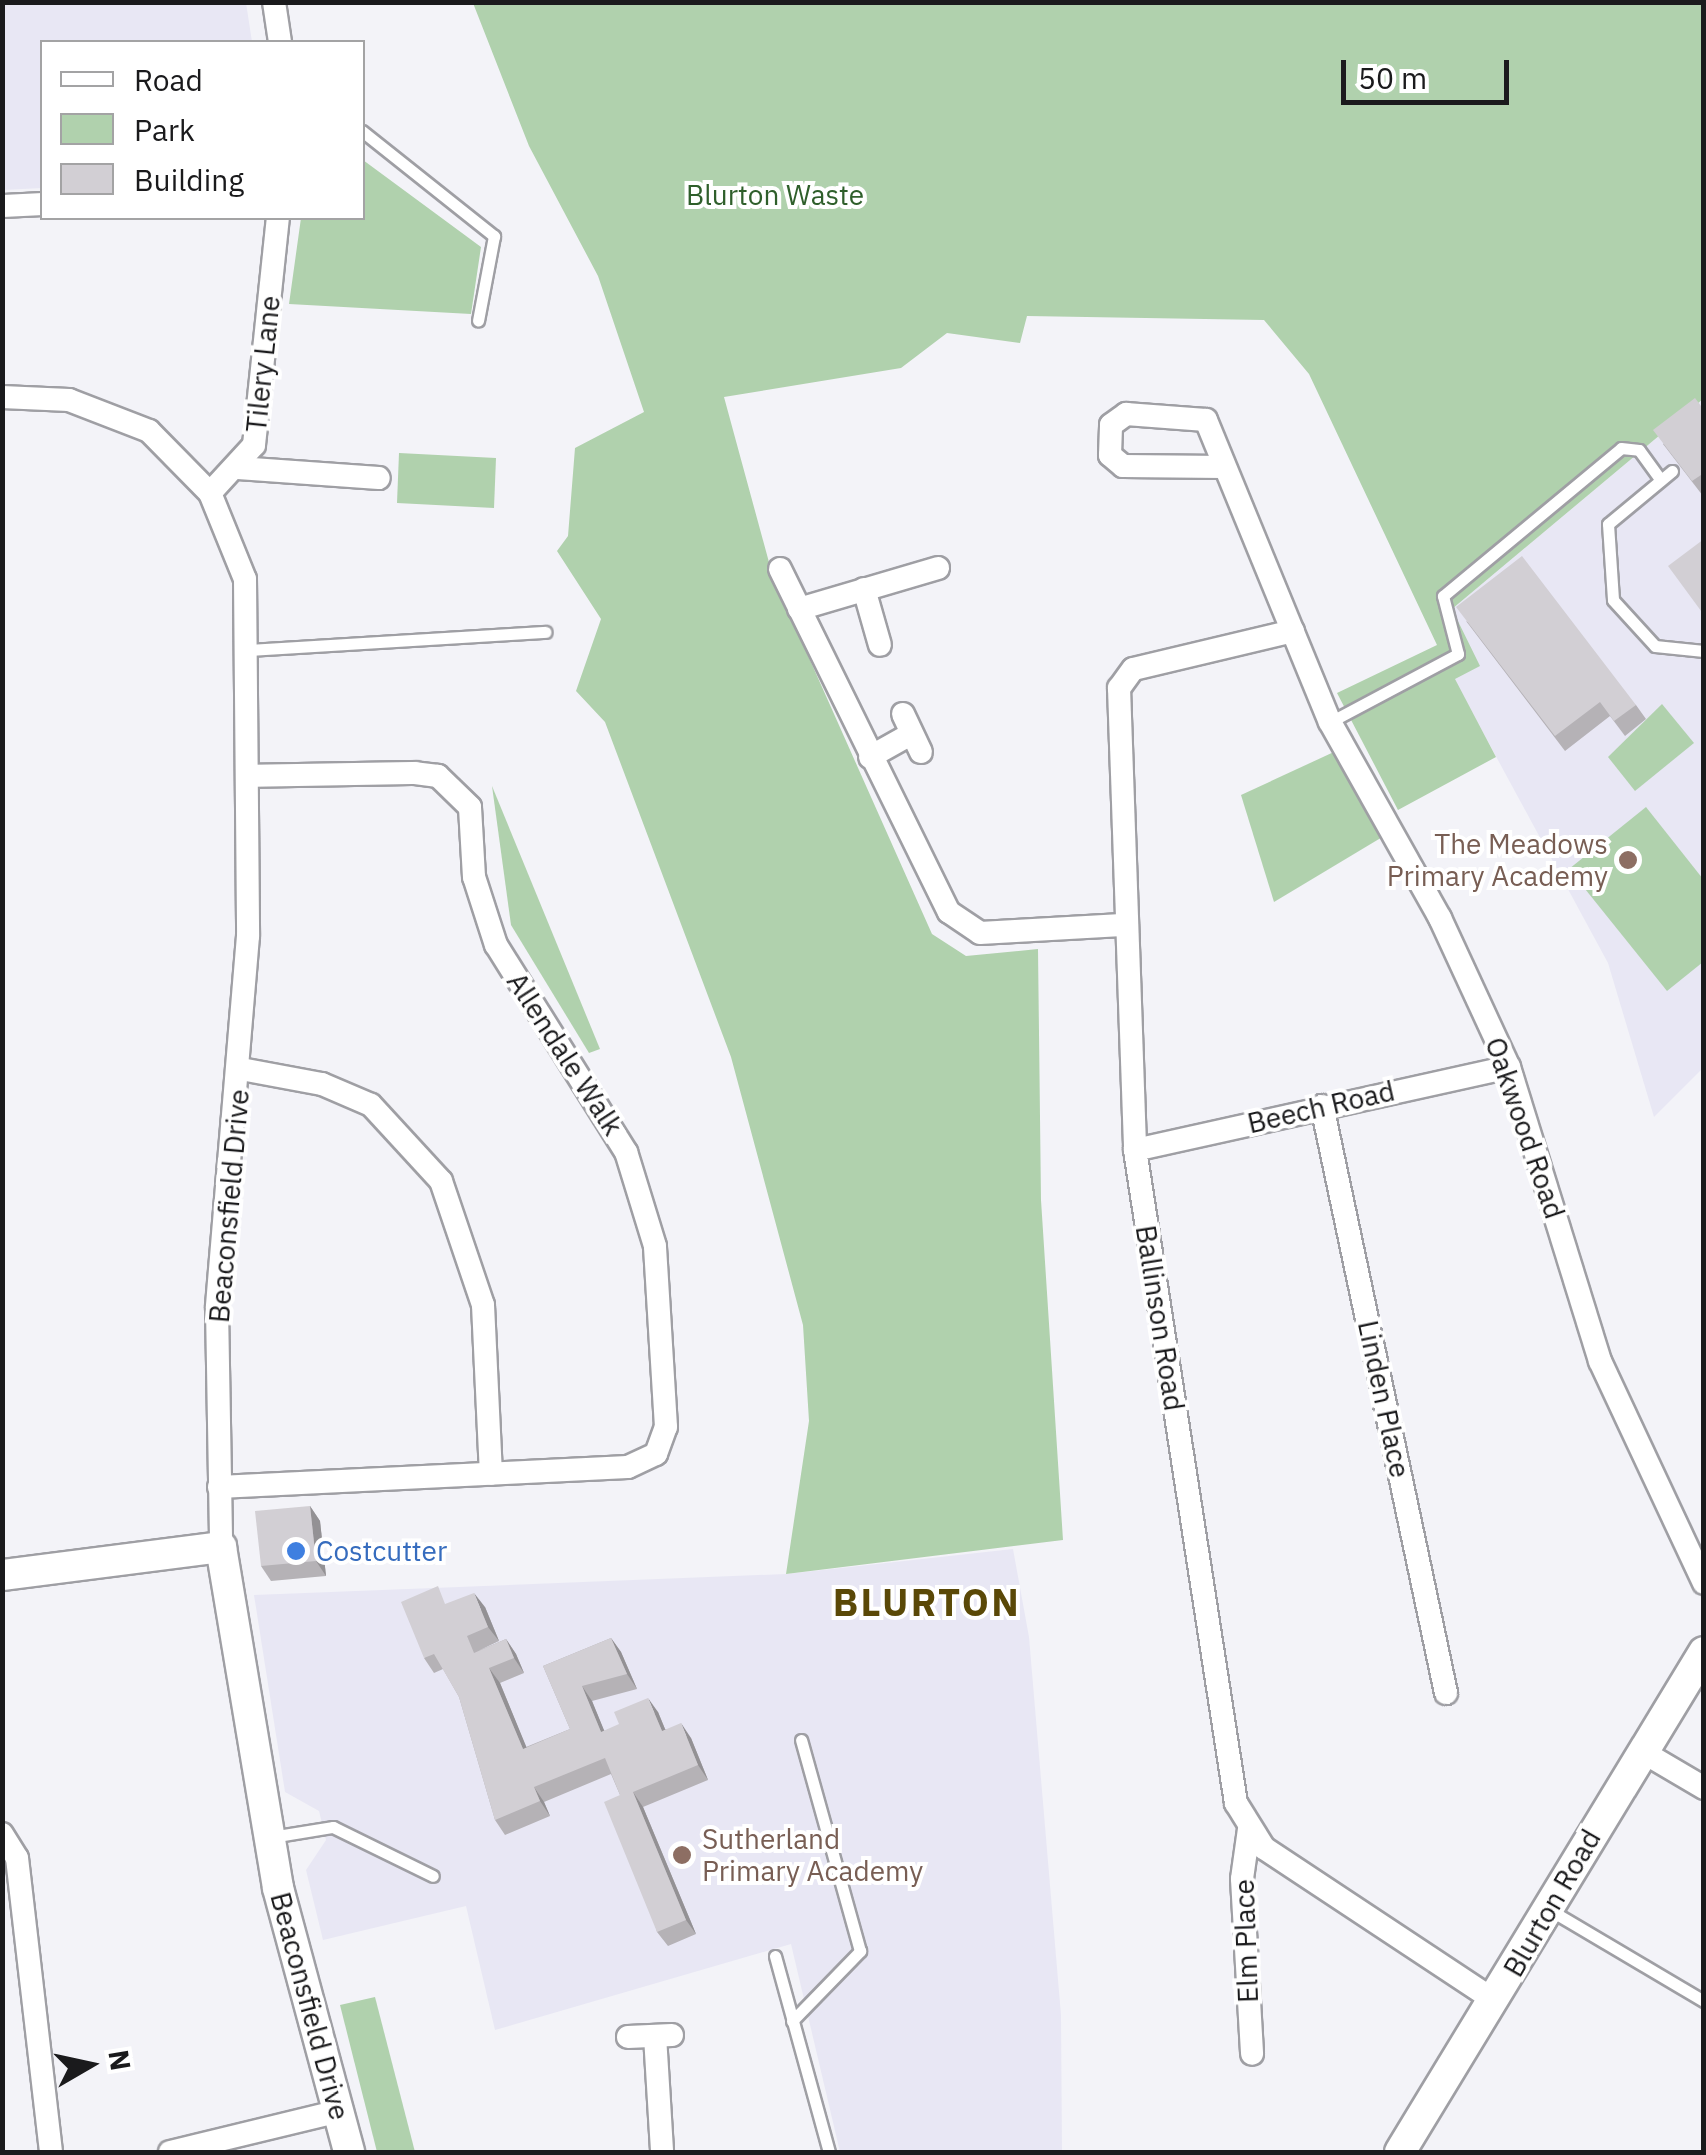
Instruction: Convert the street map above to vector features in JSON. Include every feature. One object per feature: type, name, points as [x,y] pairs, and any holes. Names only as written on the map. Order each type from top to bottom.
[{"type":"street","points":[[274,2],[280,40]]},
{"type":"street","points":[[2,206],[40,204]]},
{"type":"street","name":"Tilery Lane","points":[[210,493],[238,468],[262,410],[278,220]]},
{"type":"street","name":"Beaconsfield Drive","points":[[2,397],[48,396],[112,413],[186,461],[210,493],[245,578],[251,776],[241,1068],[217,1308],[222,1547],[268,1838],[349,2152]]},
{"type":"street","name":"Oakwood Road","points":[[1224,467],[1122,466],[1110,456],[1111,425],[1126,414],[1198,417],[1224,467],[1330,722],[1440,918],[1508,1067],[1600,1361],[1704,1583]]},
{"type":"street","points":[[238,468],[379,478]]},
{"type":"street","points":[[799,609],[938,568]]},
{"type":"street","points":[[780,569],[870,757],[958,920],[980,933],[1122,926]]},
{"type":"street","points":[[864,589],[880,645]]},
{"type":"street","name":"Ballinson Road","points":[[1249,1829],[1230,1768],[1134,1150],[1122,926],[1122,680],[1132,669],[1293,631]]},
{"type":"street","points":[[870,757],[912,733]]},
{"type":"street","name":"Allendale Walk","points":[[219,1486],[628,1467],[662,1440],[655,1246],[626,1152],[496,945],[474,877],[470,807],[458,790],[416,772],[251,776]]},
{"type":"street","name":"Beech Road","points":[[1134,1150],[1508,1067]]},
{"type":"street","points":[[241,1068],[322,1084],[370,1105],[441,1182],[483,1305],[491,1474]]},
{"type":"street","name":"Linden Place","points":[[1322,1106],[1446,1693]]},
{"type":"street","points":[[2,1575],[222,1547]]},
{"type":"street","name":"Blurton Road","points":[[1400,2152],[1495,2002],[1546,1908],[1704,1652]]},
{"type":"street","points":[[1643,1752],[1704,1788]]},
{"type":"street","points":[[1249,1829],[1264,1848],[1495,2002]]},
{"type":"street","name":"Elm Place","points":[[1249,1829],[1242,1880],[1252,2054]]},
{"type":"street","points":[[2,1834],[18,1858],[51,2152]]},
{"type":"street","points":[[628,2037],[664,2036],[662,2152]]},
{"type":"street","points":[[170,2152],[338,2111]]},
{"type":"lane","points":[[365,133],[404,155],[494,236],[478,321]]},
{"type":"lane","points":[[1330,722],[1458,654],[1443,596],[1621,448],[1639,450],[1661,480]]},
{"type":"lane","points":[[1672,471],[1608,524],[1613,600],[1656,646],[1704,652]]},
{"type":"lane","points":[[250,650],[545,632]]},
{"type":"lane","points":[[792,2021],[860,1951],[801,1740]]},
{"type":"lane","points":[[268,1838],[333,1827],[433,1876]]},
{"type":"lane","points":[[1546,1908],[1704,2002]]},
{"type":"lane","points":[[775,1956],[828,2152]]},
{"type":"shaded area","points":[[3,2],[246,3],[252,40],[40,40],[40,188],[3,190]]},
{"type":"shaded area","name":"The Meadows Primary Academy","points":[[1703,399],[1704,1067],[1654,1117],[1608,963],[1454,679],[1452,609]]},
{"type":"shaded area","name":"Sutherland Primary Academy","points":[[1013,1549],[1029,1637],[1061,2015],[1062,2152],[840,2152],[791,1944],[495,2030],[466,1906],[323,1940],[306,1870],[326,1840],[319,1811],[285,1792],[254,1595],[786,1574]]},
{"type":"green space","name":"Blurton Waste","points":[[473,3],[1703,3],[1703,399],[1452,609],[1480,666],[1455,679],[1496,757],[1398,810],[1337,693],[1437,645],[1309,374],[1264,320],[1027,316],[1020,343],[947,333],[901,368],[724,397],[773,577],[932,934],[966,956],[1038,949],[1041,1200],[1063,1540],[786,1574],[809,1421],[803,1325],[731,1057],[605,722],[576,691],[601,619],[557,551],[568,536],[575,448],[644,412],[598,276],[529,146]]},
{"type":"green space","points":[[365,161],[481,247],[471,314],[289,304],[301,220],[365,220]]},
{"type":"green space","points":[[399,453],[496,458],[494,508],[397,503]]},
{"type":"green space","points":[[1662,704],[1694,743],[1635,791],[1608,757]]},
{"type":"green space","points":[[1336,751],[1384,836],[1274,902],[1241,795]]},
{"type":"green space","points":[[492,786],[600,1049],[589,1053],[511,925]]},
{"type":"green space","points":[[1646,807],[1703,879],[1703,962],[1667,991],[1569,869]]},
{"type":"green space","points":[[375,1997],[415,2152],[377,2152],[340,2005]]},
{"type":"building","points":[[1695,398],[1704,410],[1704,473],[1692,481],[1653,430]]},
{"type":"building","points":[[1704,539],[1704,615],[1668,566]]},
{"type":"building","points":[[1522,556],[1636,705],[1614,721],[1600,702],[1555,736],[1456,607]]},
{"type":"building","name":"Costcutter","points":[[310,1506],[316,1561],[261,1566],[255,1511]]},
{"type":"building","points":[[438,1586],[445,1604],[474,1593],[488,1627],[467,1636],[474,1653],[506,1639],[514,1658],[489,1668],[523,1749],[570,1729],[543,1666],[611,1638],[627,1674],[582,1686],[601,1732],[619,1724],[614,1712],[648,1698],[662,1731],[681,1723],[698,1765],[633,1792],[686,1920],[657,1932],[604,1802],[620,1795],[605,1758],[534,1787],[540,1801],[495,1820],[459,1697],[434,1654],[424,1658],[401,1602]]},
{"type":"place","name":"The Meadows Primary Academy","points":[[1628,860]]},
{"type":"place","name":"Costcutter","points":[[296,1551]]},
{"type":"place","name":"Sutherland Primary Academy","points":[[682,1855]]},
{"type":"district","name":"BLURTON","points":[[927,1602]]}]
